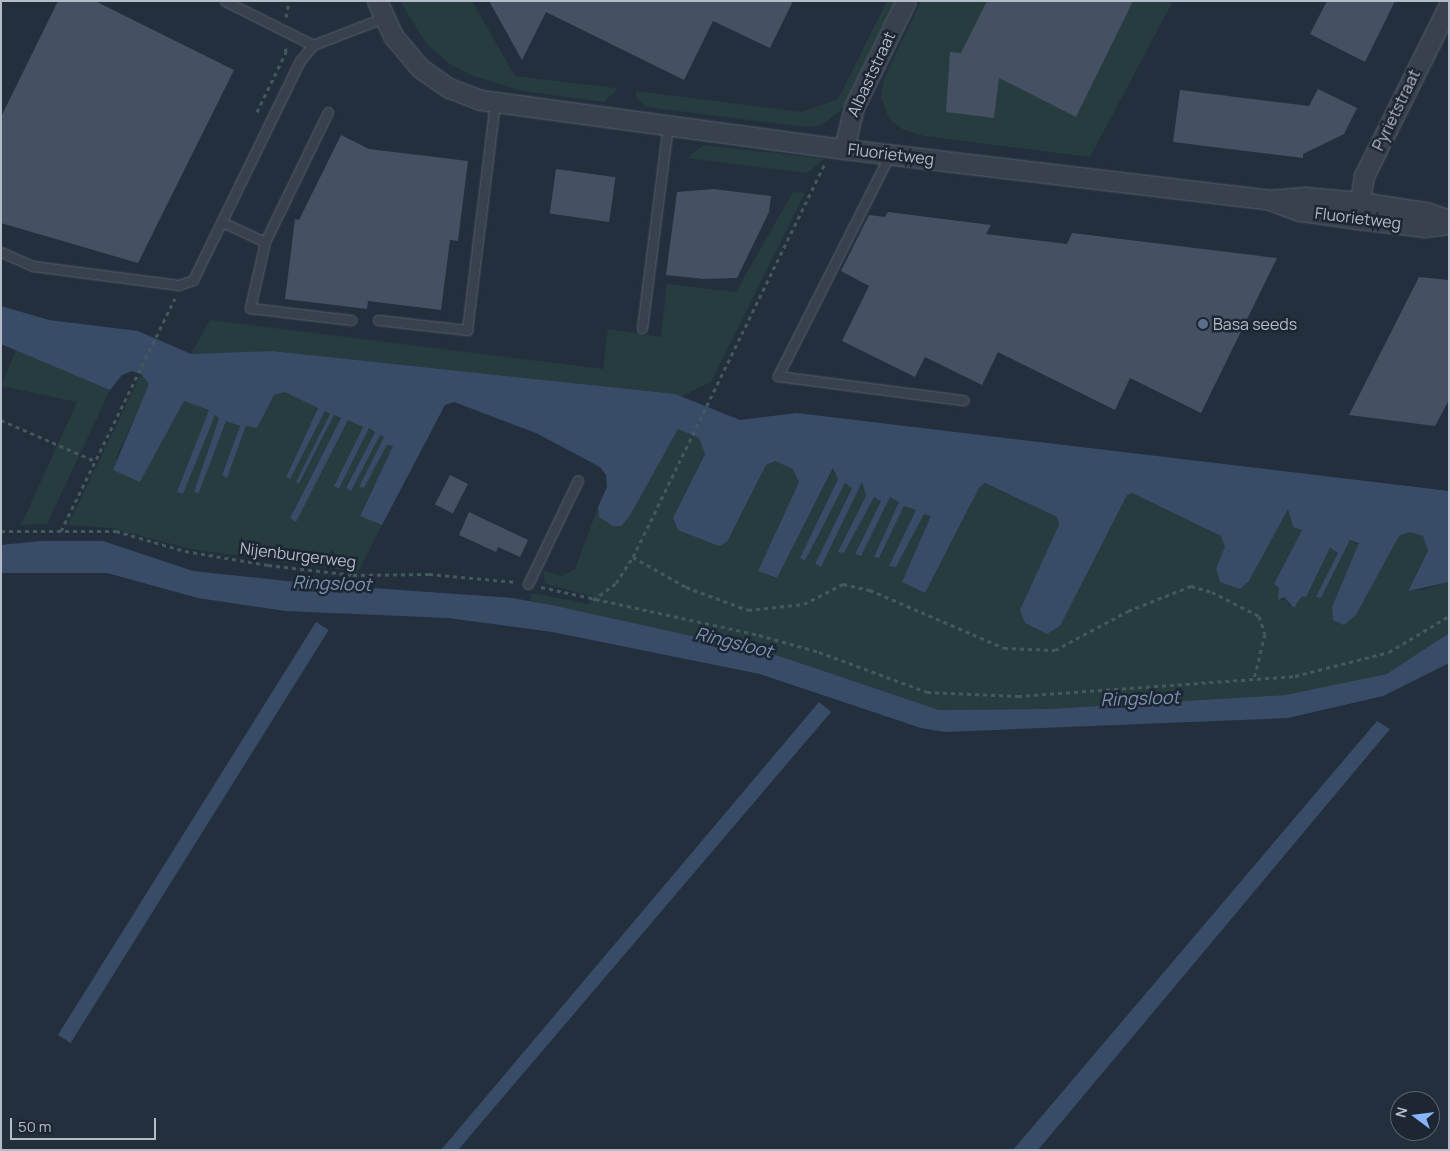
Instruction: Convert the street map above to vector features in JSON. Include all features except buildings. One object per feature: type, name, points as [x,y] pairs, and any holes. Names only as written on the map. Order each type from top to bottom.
[{"type":"street","name":"Albaststraat","points":[[838,148],[850,115],[906,1]]},
{"type":"street","name":"Pyrietstraat","points":[[1358,211],[1364,176],[1449,5]]},
{"type":"street","name":"Fluorietweg","points":[[380,10],[394,37],[420,68],[465,95],[495,102],[838,148],[1269,200],[1300,211],[1358,211],[1424,227],[1449,222]]},
{"type":"lane","points":[[225,1],[313,45]]},
{"type":"lane","points":[[1,252],[33,266],[179,285],[193,280],[300,61],[313,45],[380,10]]},
{"type":"lane","points":[[378,320],[467,330],[495,102]]},
{"type":"lane","points":[[328,112],[265,242],[250,308],[351,320]]},
{"type":"lane","points":[[642,328],[668,126]]},
{"type":"lane","points":[[890,154],[778,376],[963,400]]},
{"type":"lane","points":[[222,222],[265,242]]},
{"type":"lane","points":[[528,584],[578,480]]},
{"type":"path","points":[[256,115],[286,52],[282,29],[289,1]]},
{"type":"path","points":[[592,600],[616,583],[633,557],[838,148]]},
{"type":"path","points":[[60,531],[159,331],[179,285]]},
{"type":"path","points":[[1,427],[3,420],[95,461]]},
{"type":"path","name":"Nijenburgerweg","points":[[1,532],[116,531],[221,558],[353,575],[429,574],[528,584],[592,600],[759,635],[819,652],[927,692],[1018,696],[1295,676],[1389,652],[1449,616]]},
{"type":"path","points":[[633,557],[686,587],[748,610],[804,604],[843,584],[870,590],[1004,648],[1055,650],[1128,611],[1191,586],[1212,592],[1259,616],[1265,634],[1254,680]]},
{"type":"green space","points":[[400,1],[472,1],[515,76],[616,88],[615,92],[603,102],[523,91],[471,75],[448,63],[426,43]]},
{"type":"green space","points":[[887,1],[895,1],[841,110],[822,125],[807,127],[646,107],[637,99],[636,91],[802,112],[838,99]]},
{"type":"green space","points":[[921,1],[1168,1],[1172,3],[1090,157],[924,136],[904,130],[889,119],[881,97],[884,79]]},
{"type":"green space","points":[[704,145],[824,159],[807,173],[687,158]]},
{"type":"green space","points":[[793,192],[805,193],[711,382],[680,397],[272,351],[191,354],[210,320],[603,369],[608,329],[661,337],[667,284],[736,292]]},
{"type":"green space","points":[[16,350],[110,390],[47,524],[21,525],[77,402],[1,386]]},
{"type":"green space","points":[[141,374],[150,384],[116,458],[140,482],[184,401],[209,410],[178,492],[183,494],[215,414],[219,417],[194,492],[199,493],[226,421],[240,426],[222,475],[227,478],[246,426],[257,427],[274,395],[285,391],[318,407],[286,477],[289,479],[325,411],[330,414],[296,482],[300,484],[334,415],[341,418],[290,517],[296,521],[348,420],[363,427],[334,485],[339,489],[369,428],[375,432],[346,487],[351,491],[380,434],[384,437],[359,487],[364,488],[387,445],[393,446],[360,515],[382,525],[358,572],[191,549],[111,528],[68,525]]},
{"type":"green space","points":[[678,429],[699,438],[705,454],[673,519],[678,530],[727,542],[766,465],[775,461],[794,469],[799,482],[758,571],[776,578],[834,468],[838,479],[800,558],[806,560],[844,483],[852,487],[815,564],[821,567],[862,481],[866,496],[838,552],[844,553],[874,496],[881,501],[855,554],[861,555],[890,497],[899,502],[874,557],[879,558],[904,506],[916,510],[890,566],[896,567],[924,513],[932,516],[902,582],[925,593],[979,488],[984,483],[1057,517],[1059,525],[1132,493],[1221,536],[1226,547],[1216,568],[1249,581],[1288,508],[1290,519],[1302,530],[1274,584],[1279,588],[1279,600],[1287,599],[1289,606],[1302,595],[1306,596],[1330,548],[1338,553],[1317,597],[1321,598],[1350,540],[1359,544],[1332,607],[1356,615],[1399,536],[1410,532],[1423,536],[1428,551],[1408,590],[1424,590],[1449,582],[1449,633],[1388,674],[1285,695],[1048,709],[939,710],[773,654],[530,601],[532,593],[589,604],[591,596],[545,584],[543,571],[562,576],[575,569],[598,507],[599,517],[659,458]]},
{"type":"water","points":[[1,306],[49,320],[138,331],[191,354],[272,351],[675,394],[740,420],[797,413],[1449,491],[1449,582],[1408,591],[1428,551],[1423,536],[1410,532],[1399,536],[1356,615],[1344,625],[1333,620],[1332,607],[1359,543],[1350,540],[1321,598],[1316,597],[1338,553],[1330,548],[1306,597],[1302,596],[1294,608],[1284,597],[1278,600],[1279,588],[1274,584],[1302,530],[1293,527],[1288,509],[1249,581],[1240,589],[1220,582],[1216,568],[1225,547],[1221,536],[1132,493],[1127,495],[1060,626],[1047,634],[1025,623],[1020,610],[1059,525],[1057,517],[985,483],[979,488],[925,593],[902,582],[931,516],[924,514],[896,567],[889,566],[916,510],[904,506],[879,558],[874,557],[899,502],[890,497],[861,556],[855,554],[881,501],[874,497],[844,553],[838,552],[866,496],[862,482],[821,567],[815,564],[852,488],[845,483],[805,561],[800,558],[838,479],[833,468],[777,578],[758,571],[799,482],[793,469],[775,461],[766,465],[727,542],[719,546],[678,530],[673,518],[705,454],[699,438],[678,429],[629,517],[621,526],[613,526],[599,517],[598,507],[607,487],[606,475],[600,467],[536,433],[454,402],[445,405],[382,525],[360,516],[393,446],[387,445],[364,488],[359,487],[384,437],[380,435],[351,491],[346,488],[375,432],[369,428],[339,489],[334,486],[363,427],[348,420],[296,522],[290,518],[341,418],[334,415],[299,484],[296,482],[330,414],[325,411],[290,479],[286,477],[318,408],[285,392],[274,395],[257,428],[246,426],[227,478],[222,475],[240,426],[226,421],[199,493],[194,492],[219,418],[215,415],[183,494],[177,492],[209,410],[184,401],[140,482],[113,470],[149,384],[141,374],[132,371],[122,375],[110,390],[1,344]]},
{"type":"water","points":[[41,541],[103,541],[193,571],[315,584],[512,598],[551,605],[773,654],[939,710],[1048,709],[1285,695],[1387,674],[1449,633],[1449,663],[1383,696],[1288,718],[945,732],[921,728],[760,674],[552,632],[448,618],[285,611],[198,598],[107,573],[1,573],[1,545]]},
{"type":"water","points":[[316,622],[329,630],[71,1043],[58,1035]]},
{"type":"water","points":[[819,702],[831,712],[458,1150],[441,1150]]},
{"type":"water","points":[[1377,721],[1390,729],[1038,1150],[1013,1150]]},
{"type":"place","name":"Basa seeds","points":[[1203,324]]},
{"type":"water label","name":"Ringsloot","points":[[332,583]]},
{"type":"water label","name":"Ringsloot","points":[[734,642]]},
{"type":"water label","name":"Ringsloot","points":[[1140,698]]}]
